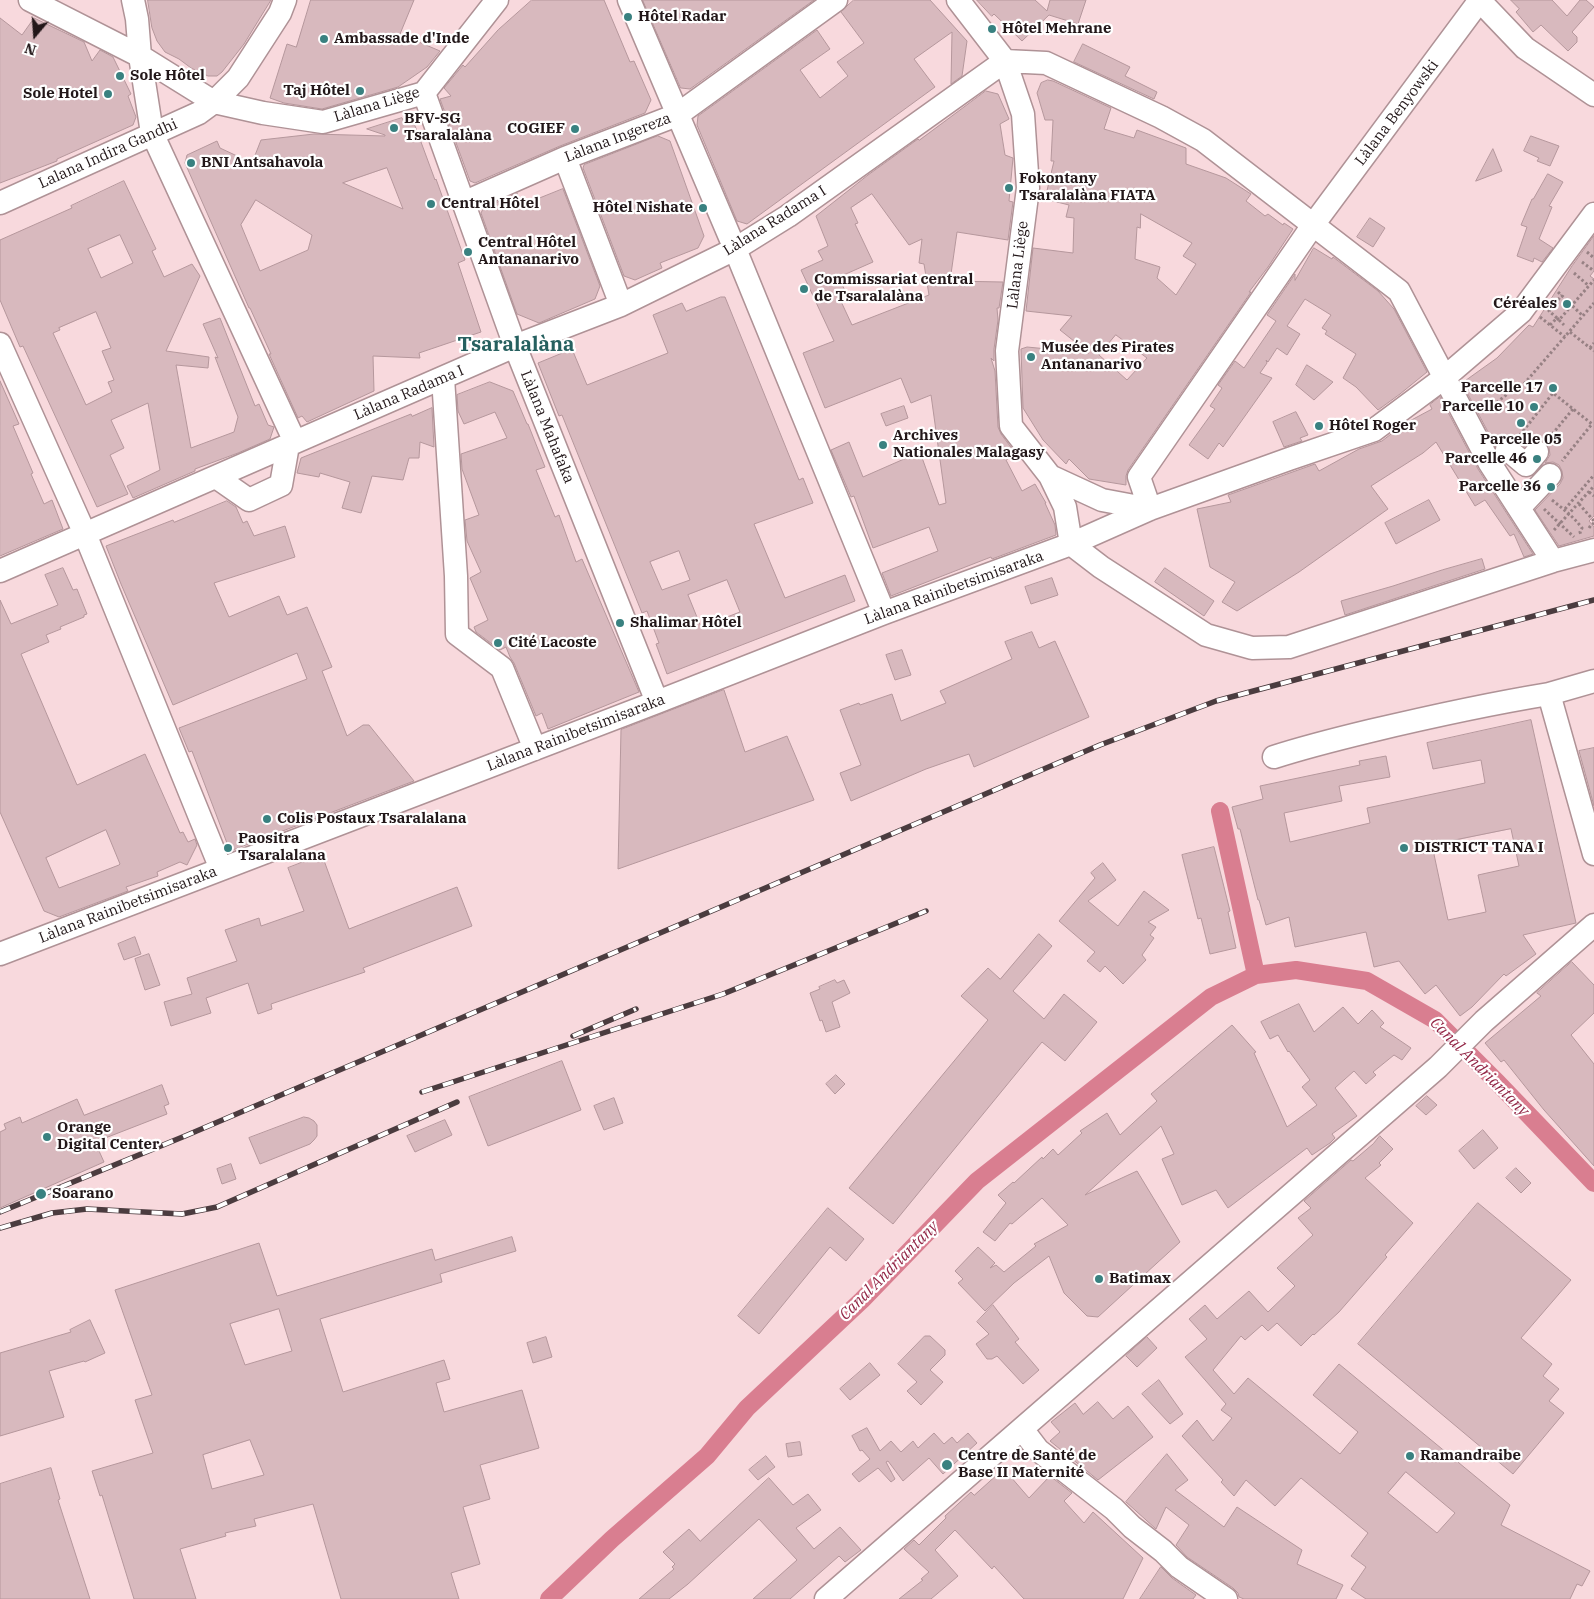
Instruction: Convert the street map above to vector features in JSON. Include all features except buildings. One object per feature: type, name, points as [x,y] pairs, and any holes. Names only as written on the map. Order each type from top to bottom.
[{"type":"street","name":"Làlana Liège","points":[[30,0],[140,56],[214,102],[264,113],[323,122],[424,93],[497,0]]},
{"type":"street","name":"Lalana Indira Gandhi","points":[[0,202],[199,113],[214,102],[240,75],[280,13],[284,0]]},
{"type":"street","points":[[630,0],[735,249],[884,613]]},
{"type":"street","name":"Làlana Ingereza","points":[[463,203],[565,158],[677,115],[836,0]]},
{"type":"street","name":"Làlana Liège","points":[[958,0],[1005,61],[1022,114],[1028,188],[1007,351],[1011,426],[1050,476],[1065,507],[1071,544]]},
{"type":"street","points":[[1480,0],[1525,48],[1594,95]]},
{"type":"street","name":"Làlana Benyowski","points":[[1150,509],[1139,477],[1313,225],[1480,0]]},
{"type":"street","points":[[135,9],[152,133],[292,444],[281,485],[249,500],[216,477]]},
{"type":"street","points":[[135,9],[149,43],[163,58],[186,74],[208,80],[221,82],[240,75],[245,100],[264,113]]},
{"type":"street","points":[[1005,61],[1046,63],[1161,117],[1203,140],[1399,291],[1468,425],[1507,448],[1526,465],[1537,452]]},
{"type":"street","name":"Làlana Radama I","points":[[0,571],[516,346],[621,305],[735,249],[788,216],[1005,61]]},
{"type":"street","name":"Làlana Mahafaka","points":[[424,93],[516,346],[657,702]]},
{"type":"street","points":[[565,158],[621,305]]},
{"type":"street","name":"Làlana Rainibetsimisaraka","points":[[0,954],[884,613],[1071,544],[1150,509],[1374,430],[1444,378],[1521,312],[1546,316],[1551,285],[1579,263],[1593,216]]},
{"type":"street","points":[[0,344],[85,534],[221,869]]},
{"type":"street","points":[[443,378],[456,576],[457,634],[502,668],[535,749]]},
{"type":"street","points":[[1507,448],[1518,508],[1548,552]]},
{"type":"street","points":[[1518,508],[1553,472]]},
{"type":"street","points":[[1050,476],[1102,500],[1150,509]]},
{"type":"street","points":[[1071,544],[1101,567],[1206,635],[1252,648],[1289,647],[1588,539]]},
{"type":"street","points":[[1274,757],[1310,746],[1424,718],[1488,704],[1548,694],[1594,682]]},
{"type":"street","points":[[1548,694],[1594,854]]},
{"type":"street","points":[[826,1599],[1438,1067],[1484,1021],[1591,933]]},
{"type":"street","points":[[1022,1429],[1038,1450],[1114,1509],[1179,1567],[1226,1599]]},
{"type":"path","points":[[1579,263],[1589,286]]},
{"type":"path","points":[[1546,316],[1573,305],[1594,280]]},
{"type":"path","points":[[1546,316],[1562,295],[1583,316]]},
{"type":"path","points":[[1468,425],[1506,395],[1515,385],[1522,385],[1594,303]]},
{"type":"path","points":[[1546,316],[1564,325]]},
{"type":"path","points":[[1546,316],[1565,337]]},
{"type":"path","points":[[1570,332],[1594,352]]},
{"type":"path","points":[[1590,348],[1594,343]]},
{"type":"path","points":[[1507,448],[1553,393],[1592,424],[1553,472]]},
{"type":"path","points":[[1537,452],[1573,409]]},
{"type":"path","points":[[1565,509],[1594,475]]},
{"type":"path","points":[[1548,552],[1561,524],[1594,486]]},
{"type":"path","points":[[1589,492],[1594,495]]},
{"type":"path","points":[[1579,504],[1588,539]]},
{"type":"path","points":[[1570,514],[1582,528],[1580,532],[1588,539]]},
{"type":"path","points":[[1561,524],[1573,534],[1588,539]]},
{"type":"waterway","name":"Canal Andriantany","points":[[1220,811],[1256,975]]},
{"type":"waterway","name":"Canal Andriantany","points":[[549,1599],[612,1539],[707,1456],[747,1408],[862,1300],[977,1181],[1211,997],[1256,975],[1296,970],[1367,981],[1435,1020],[1594,1183]]},
{"type":"railway","points":[[0,1212],[185,1136],[1100,745],[1216,701],[1594,600]]},
{"type":"railway","points":[[422,1092],[723,994],[926,911]]},
{"type":"railway","points":[[573,1036],[636,1009]]},
{"type":"railway","points":[[0,1228],[52,1213],[87,1209],[182,1214],[217,1207],[457,1102]]},
{"type":"place","name":"Hôtel Radar","points":[[628,17]]},
{"type":"place","name":"Hôtel Mehrane","points":[[992,29]]},
{"type":"place","name":"Ambassade d'Inde","points":[[324,39]]},
{"type":"place","name":"Sole Hôtel","points":[[120,76]]},
{"type":"place","name":"Taj Hôtel","points":[[360,91]]},
{"type":"place","name":"Sole Hotel","points":[[108,94]]},
{"type":"place","name":"BFV-SG Tsaralalàna","points":[[394,128]]},
{"type":"place","name":"COGIEF","points":[[575,129]]},
{"type":"place","name":"BNI Antsahavola","points":[[191,163]]},
{"type":"place","name":"Fokontany Tsaralalàna FIATA","points":[[1009,188]]},
{"type":"place","name":"Central Hôtel","points":[[431,204]]},
{"type":"place","name":"Hôtel Nishate","points":[[703,208]]},
{"type":"place","name":"Central Hôtel Antananarivo","points":[[468,252]]},
{"type":"place","name":"Commissariat central de Tsaralalàna","points":[[804,289]]},
{"type":"place","name":"Céréales","points":[[1567,304]]},
{"type":"place","name":"Musée des Pirates Antananarivo","points":[[1031,357]]},
{"type":"place","name":"Parcelle 17","points":[[1553,388]]},
{"type":"place","name":"Parcelle 10","points":[[1534,407]]},
{"type":"place","name":"Parcelle 05","points":[[1521,423]]},
{"type":"place","name":"Hôtel Roger","points":[[1319,426]]},
{"type":"place","name":"Archives Nationales Malagasy","points":[[883,445]]},
{"type":"place","name":"Parcelle 46","points":[[1537,459]]},
{"type":"place","name":"Parcelle 36","points":[[1551,487]]},
{"type":"place","name":"Shalimar Hôtel","points":[[620,623]]},
{"type":"place","name":"Cité Lacoste","points":[[498,643]]},
{"type":"place","name":"Colis Postaux Tsaralalana","points":[[267,819]]},
{"type":"place","name":"Paositra Tsaralalana","points":[[228,848]]},
{"type":"place","name":"DISTRICT TANA I","points":[[1404,848]]},
{"type":"place","name":"Orange Digital Center","points":[[47,1137]]},
{"type":"place","name":"Soarano","points":[[41,1194]]},
{"type":"place","name":"Batimax","points":[[1099,1279]]},
{"type":"place","name":"Ramandraibe","points":[[1410,1456]]},
{"type":"place","name":"Centre de Santé de Base II Maternité","points":[[947,1465]]},
{"type":"district","name":"Tsaralalàna","points":[[516,345]]}]
